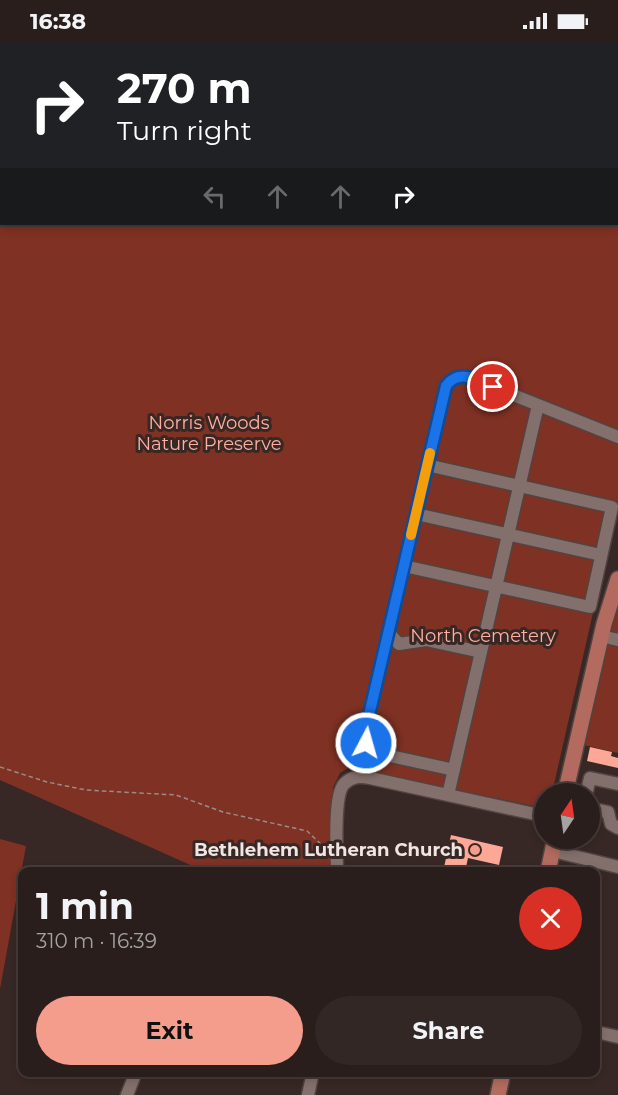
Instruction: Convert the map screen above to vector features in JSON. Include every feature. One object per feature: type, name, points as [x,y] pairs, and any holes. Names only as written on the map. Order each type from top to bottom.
[{"type":"main road","points":[[568,783],[601,636],[618,579]]},
{"type":"main road","points":[[554,849],[555,867]]},
{"type":"main road","points":[[498,1095],[502,1077]]},
{"type":"street","points":[[454,770],[377,753],[368,747],[366,728],[444,391],[452,379],[461,376],[471,378],[618,437]]},
{"type":"street","points":[[448,795],[538,405]]},
{"type":"street","points":[[404,566],[590,607],[612,507],[427,465]]},
{"type":"street","points":[[416,514],[601,555]]},
{"type":"street","points":[[388,632],[399,644],[426,640],[481,652]]},
{"type":"street","points":[[601,636],[618,640]]},
{"type":"street","points":[[337,867],[339,795],[346,782],[352,778],[370,778],[534,814]]},
{"type":"street","points":[[589,783],[590,778],[618,784]]},
{"type":"street","points":[[600,810],[608,812],[611,824],[618,828]]},
{"type":"street","points":[[566,849],[618,867]]},
{"type":"street","points":[[600,1033],[618,1037]]},
{"type":"street","points":[[127,1095],[134,1077]]},
{"type":"street","points":[[308,1095],[312,1077]]},
{"type":"path","points":[[0,767],[47,782],[86,790],[176,795],[223,812],[307,831],[327,850],[337,854]]},
{"type":"green space","name":"Norris Woods Nature Preserve","points":[[0,225],[618,225],[618,503],[554,783],[534,783],[534,806],[348,768],[340,773],[333,787],[331,867],[195,867],[0,780]]},
{"type":"green space","points":[[618,603],[618,753],[584,745]]},
{"type":"green space","points":[[0,839],[26,846],[22,867],[18,867],[18,890],[0,989]]},
{"type":"building","points":[[590,747],[612,752],[611,756],[618,758],[618,768],[587,761]]},
{"type":"building","name":"Bethlehem Lutheran Church","points":[[451,835],[503,847],[499,865],[468,858],[466,867],[444,867]]},
{"type":"slow traffic","points":[[411,535],[430,453]]},
{"type":"place","name":"Bethlehem Lutheran Church","points":[[475,850]]},
{"type":"route","points":[[366,743],[366,728],[446,386],[452,379],[465,376],[493,387]]},
{"type":"park label","name":"North Cemetery","points":[[483,636]]}]
